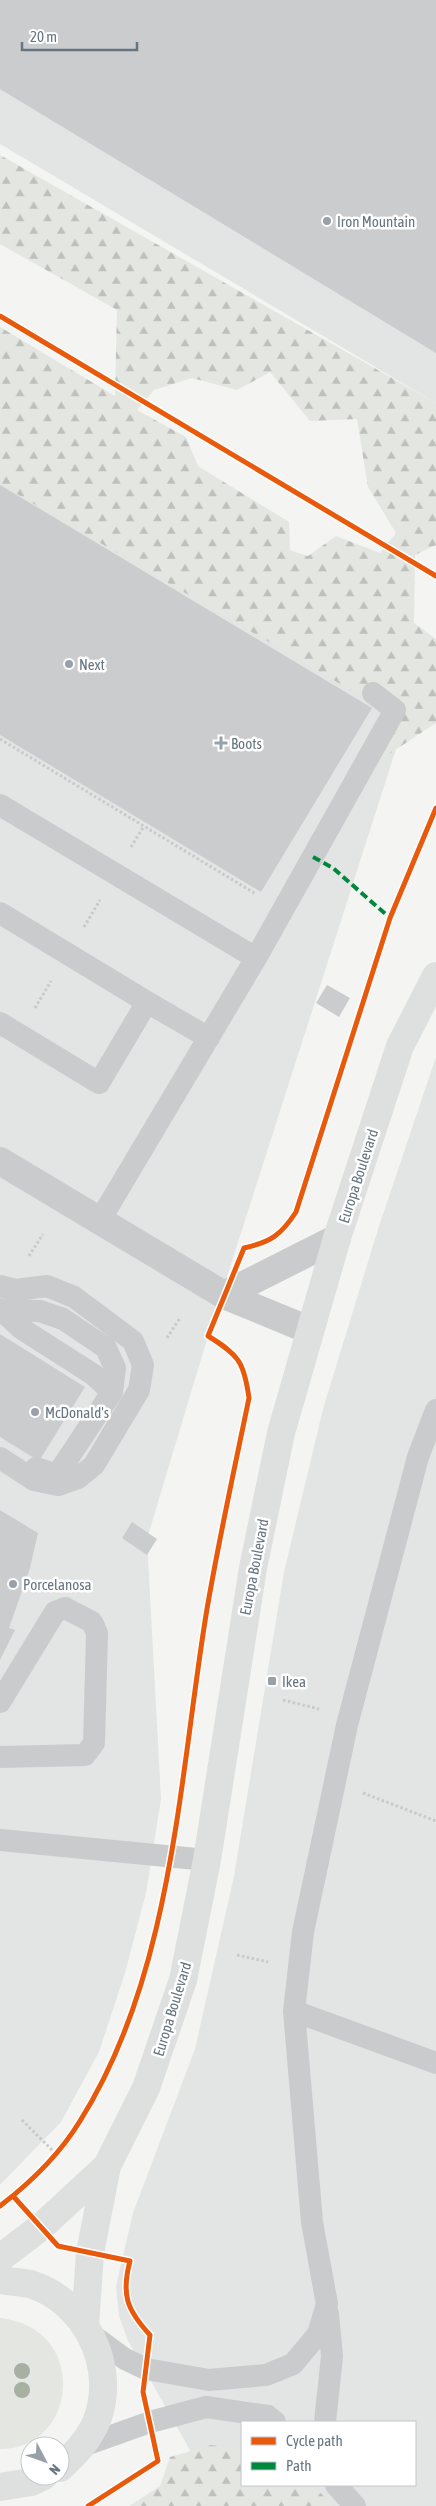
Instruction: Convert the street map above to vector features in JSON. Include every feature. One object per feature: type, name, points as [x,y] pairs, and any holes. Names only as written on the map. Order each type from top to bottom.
[{"type":"street","name":"Europa Boulevard","points":[[88,2330],[90,2253],[107,2166],[146,2088],[184,1980],[207,1860],[253,1568],[280,1433],[337,1238],[400,1046],[436,976]]},
{"type":"street","points":[[0,1162],[224,1295],[309,1330]]},
{"type":"street","points":[[224,1295],[337,1238]]},
{"type":"street","name":"Europa Boulevard","points":[[0,2258],[41,2227],[107,2166]]},
{"type":"street","points":[[0,2280],[31,2284],[62,2301],[88,2330],[101,2362],[103,2391],[97,2420],[83,2446],[70,2458]]},
{"type":"street","points":[[0,2487],[20,2483]]},
{"type":"street","points":[[10,2506],[31,2486]]},
{"type":"lane","points":[[100,1220],[256,958],[395,710],[373,693]]},
{"type":"lane","points":[[0,805],[256,958]]},
{"type":"lane","points":[[0,913],[209,1038]]},
{"type":"lane","points":[[0,1023],[99,1083],[147,1002]]},
{"type":"lane","points":[[0,1286],[15,1290],[47,1286],[74,1297],[133,1341],[143,1365],[139,1390],[94,1465],[78,1478],[58,1485],[34,1480],[0,1458]]},
{"type":"lane","points":[[0,1445],[39,1470],[57,1475],[112,1392],[115,1368],[106,1348],[63,1319],[40,1311],[1,1309]]},
{"type":"lane","points":[[1,1309],[22,1329],[94,1375],[112,1392]]},
{"type":"lane","points":[[325,2421],[332,2356],[327,2304],[312,2222],[294,2011],[303,1932],[347,1725],[418,1457],[436,1410]]},
{"type":"lane","points":[[0,1702],[55,1612],[66,1608],[92,1622],[98,1633],[94,1743],[85,1755],[0,1757]]},
{"type":"lane","points":[[0,1840],[207,1860]]},
{"type":"lane","points":[[294,2011],[436,2063]]},
{"type":"lane","points":[[88,2330],[125,2359],[146,2369],[209,2380],[266,2375],[293,2364],[318,2334],[327,2304]]},
{"type":"lane","points":[[83,2446],[150,2422],[206,2407],[268,2416],[275,2421]]},
{"type":"lane","points":[[337,2486],[355,2506]]},
{"type":"path","points":[[0,738],[283,911]]},
{"type":"path","points":[[24,1264],[44,1234]]},
{"type":"path","points":[[237,1955],[276,1964]]},
{"type":"path","points":[[22,2120],[56,2154]]},
{"type":"path","points":[[50,2160],[62,2146]]},
{"type":"shaded area","name":"Iron Mountain","points":[[0,0],[436,0],[436,403],[0,144]]},
{"type":"shaded area","points":[[0,456],[412,699],[208,1336],[147,1539],[161,1799],[146,1893],[125,1973],[99,2052],[61,2122],[0,2185]]},
{"type":"shaded area","points":[[436,1057],[436,2506],[158,2506],[199,2466],[128,2341],[119,2316],[116,2286],[133,2213],[195,2049],[234,1876],[284,1572],[323,1409],[379,1226]]},
{"type":"green space","points":[[0,155],[436,403],[436,545],[415,555],[414,623],[436,639],[436,723],[374,764],[381,708],[0,484],[0,327],[115,396],[117,310],[0,244]],"holes":[[[270,372],[310,421],[357,419],[368,487],[396,533],[380,553],[336,536],[308,556],[290,550],[289,522],[198,466],[186,437],[137,410],[154,390],[192,378],[237,390]]]},
{"type":"green space","points":[[0,2318],[29,2326],[49,2342],[60,2363],[63,2387],[58,2410],[46,2430],[37,2436],[20,2436],[20,2445],[0,2449]]},
{"type":"green space","points":[[211,2445],[241,2449],[241,2486],[313,2486],[334,2506],[129,2506],[160,2486],[170,2457]]},
{"type":"building","name":"Iron Mountain","points":[[0,0],[436,0],[436,353],[0,89]]},
{"type":"building","name":"Boots","points":[[0,485],[372,708],[261,892],[0,735]]},
{"type":"building","points":[[327,985],[350,998],[339,1017],[316,1003]]},
{"type":"building","name":"McDonald's","points":[[0,1334],[85,1387],[39,1461],[0,1437]]},
{"type":"building","name":"Porcelanosa","points":[[0,1510],[38,1533],[30,1568],[9,1628],[15,1630],[0,1660]]},
{"type":"building","points":[[132,1522],[157,1539],[147,1555],[122,1538]]},
{"type":"marked path","points":[[313,857],[333,868],[390,918]]},
{"type":"cycle path","points":[[0,316],[436,576]]},
{"type":"cycle path","points":[[0,2206],[44,2167],[72,2133],[111,2064],[135,2004],[153,1941],[167,1876],[179,1810],[206,1615],[249,1398],[245,1376],[238,1361],[233,1354],[208,1336],[244,1248],[268,1240],[280,1232],[296,1212],[390,918],[436,808]]},
{"type":"cycle path","points":[[13,2196],[58,2246],[130,2261],[126,2283],[128,2301],[136,2318],[150,2335],[143,2392],[158,2461],[88,2506]]},
{"type":"place","name":"Iron Mountain","points":[[327,221]]},
{"type":"place","name":"Next","points":[[69,664]]},
{"type":"place","name":"Boots","points":[[221,743]]},
{"type":"place","name":"McDonald's","points":[[35,1412]]},
{"type":"place","name":"Porcelanosa","points":[[13,1584]]},
{"type":"place","name":"Ikea","points":[[272,1681]]}]
